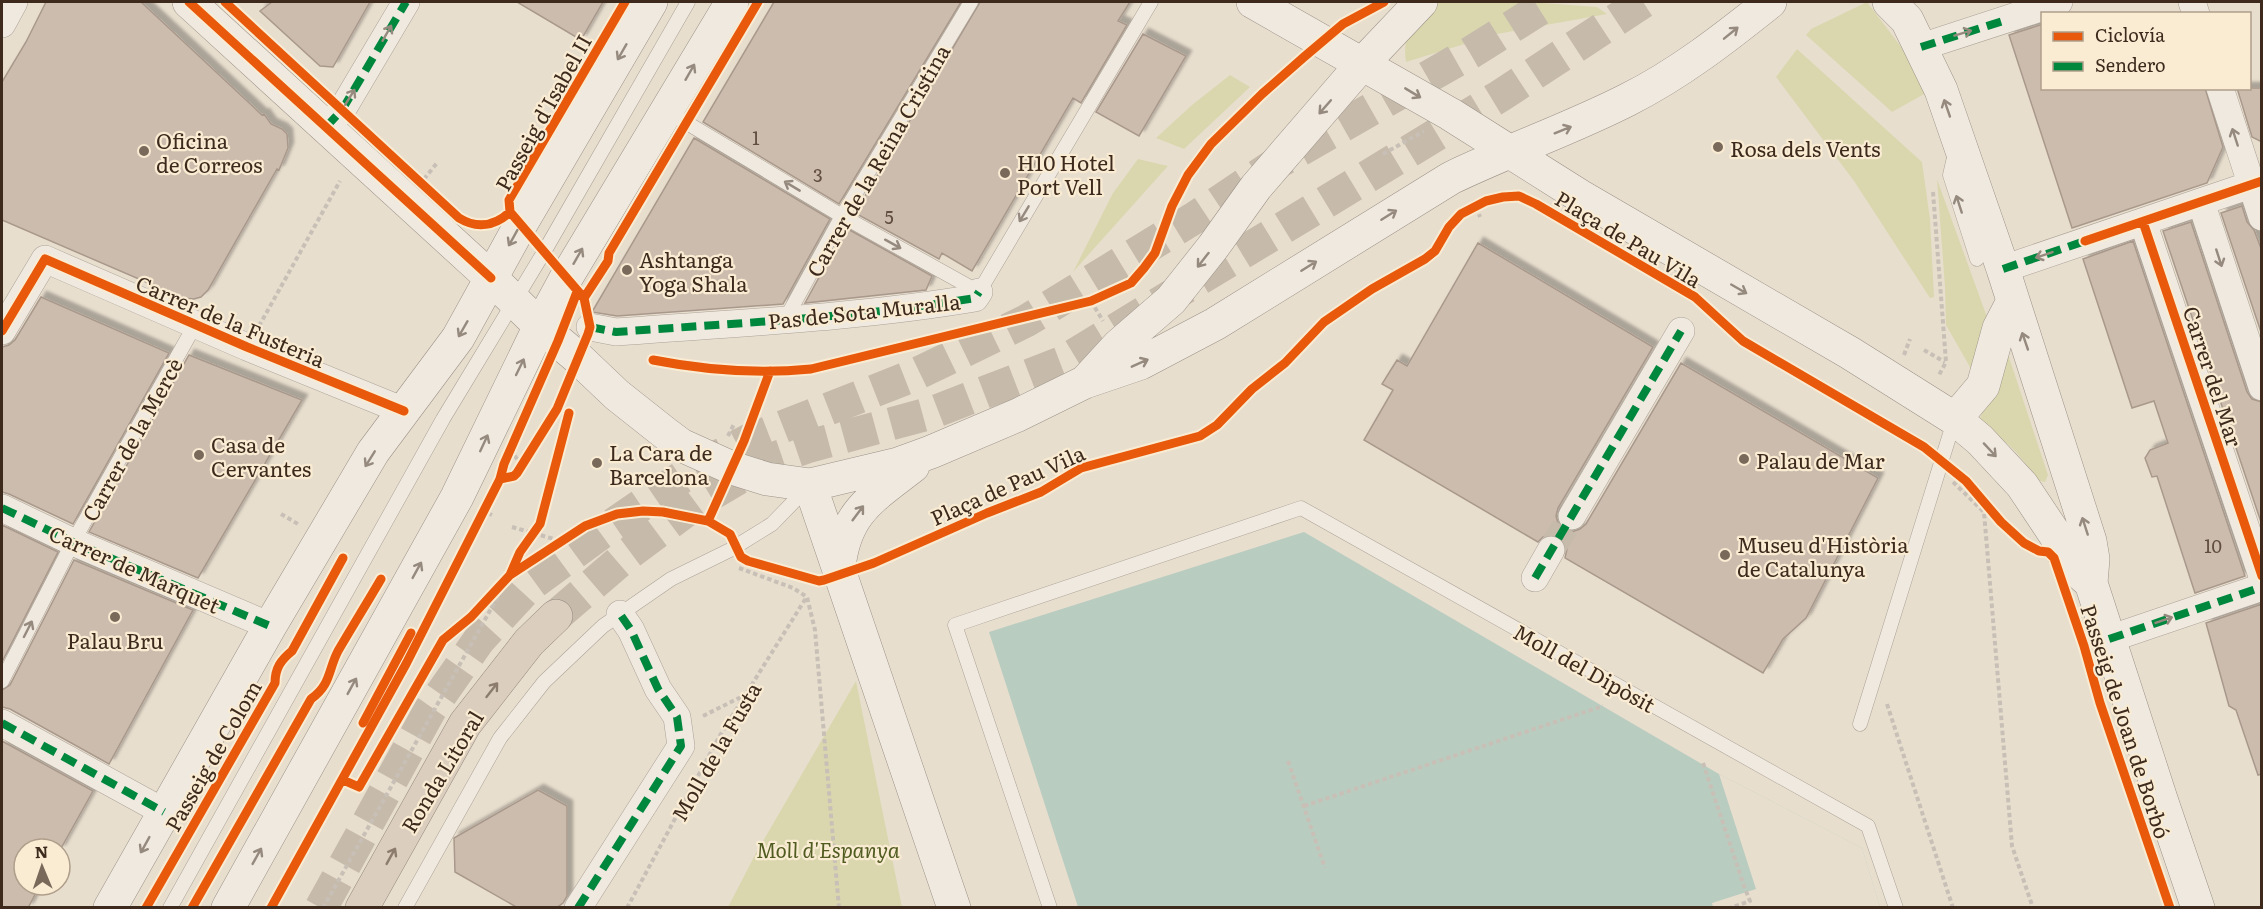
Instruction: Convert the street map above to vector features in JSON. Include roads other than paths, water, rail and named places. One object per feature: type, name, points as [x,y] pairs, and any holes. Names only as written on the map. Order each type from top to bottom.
[{"type":"highway","name":"Ronda Litoral","points":[[362,908],[465,724],[529,642],[555,616]]},
{"type":"main road","points":[[189,2],[491,278],[540,326],[617,395],[681,445],[716,462],[767,479],[810,485],[888,467],[931,452],[1018,415],[1085,382],[1141,363],[1215,324],[1451,178],[1569,128],[1639,94],[1701,56],[1770,2]]},
{"type":"main road","name":"Passeig d'Isabel II","points":[[491,278],[651,2]]},
{"type":"main road","points":[[228,908],[458,497],[540,326],[580,252],[668,111],[732,2]]},
{"type":"main road","name":"Plaça de Pau Vila","points":[[1253,2],[1450,114],[1508,152],[1932,389]]},
{"type":"main road","points":[[1085,382],[1119,345],[1171,300],[1214,247],[1256,187],[1363,63],[1421,2]]},
{"type":"main road","points":[[1889,2],[1907,20],[1941,90],[1959,141],[1990,264],[2012,303],[1999,328],[1983,386],[1955,419]]},
{"type":"main road","name":"Passeig de Colom","points":[[110,908],[270,626],[373,452],[458,338],[491,278]]},
{"type":"main road","name":"Passeig de Joan de Borbó","points":[[2012,303],[2090,541],[2093,558],[2091,583],[2198,908]]},
{"type":"main road","name":"Passeig de Joan de Borbó","points":[[1932,389],[1955,419],[1980,440],[2022,484],[2056,536],[2061,550],[2074,568],[2091,583]]},
{"type":"main road","points":[[839,567],[841,550],[849,527],[858,512],[874,495],[931,452]]},
{"type":"main road","points":[[810,485],[954,908]]},
{"type":"street","points":[[2,24],[14,2]]},
{"type":"street","points":[[326,127],[342,110],[406,2]]},
{"type":"street","points":[[1921,47],[2059,2]]},
{"type":"street","points":[[2221,90],[2256,183],[2262,217]]},
{"type":"street","points":[[1990,264],[2143,222],[2256,183]]},
{"type":"street","points":[[2200,202],[2262,387]]},
{"type":"street","name":"Carrer del Mar","points":[[2143,222],[2262,576]]},
{"type":"street","name":"Carrer de la Fusteria","points":[[2,330],[45,259],[195,325],[404,411]]},
{"type":"street","name":"Pas de Sota Muralla","points":[[590,327],[616,332],[785,320],[920,307],[975,298],[979,292]]},
{"type":"street","points":[[1572,516],[1682,331]]},
{"type":"street","name":"Carrer de Marquet","points":[[2,508],[73,542],[270,626]]},
{"type":"street","points":[[1535,578],[1551,550]]},
{"type":"street","points":[[2109,639],[2262,587]]},
{"type":"street","points":[[578,908],[681,746],[677,717],[658,689],[631,630],[620,614]]},
{"type":"street","points":[[2,723],[164,813]]},
{"type":"lane","points":[[514,302],[688,2]]},
{"type":"lane","name":"Carrer de la Reina Cristina","points":[[785,320],[842,216],[971,2]]},
{"type":"lane","name":"Pas de Sota Muralla","points":[[979,292],[1151,2]]},
{"type":"lane","points":[[668,111],[842,216],[979,292]]},
{"type":"lane","name":"Passeig de Colom","points":[[170,908],[443,419],[514,302]]},
{"type":"lane","name":"Carrer de la Mercè","points":[[2,681],[73,542],[195,325]]},
{"type":"lane","points":[[1860,724],[1955,419]]},
{"type":"lane","points":[[405,908],[500,738],[544,682],[603,626],[671,579],[736,546],[772,524],[810,485]]},
{"type":"lane","name":"Moll del Dipòsit","points":[[1050,908],[955,625],[1301,508],[1868,826],[1896,908]]},
{"type":"tunnel","points":[[321,908],[430,710],[479,640],[529,586],[694,469],[749,440],[910,377],[1026,321],[1196,217],[1277,163],[1470,53],[1551,2]]},
{"type":"tunnel","points":[[556,616],[628,554],[698,502],[769,460],[810,446],[931,413],[1061,363],[1500,96],[1643,2]]},
{"type":"tunnel","points":[[1551,550],[1572,516]]},
{"type":"place","name":"Rosa dels Vents","points":[[1718,147]]},
{"type":"place","name":"Oficina de Correos","points":[[144,151]]},
{"type":"place","name":"H10 Hotel Port Vell","points":[[1005,173]]},
{"type":"place","name":"Ashtanga Yoga Shala","points":[[627,270]]},
{"type":"place","name":"Casa de Cervantes","points":[[199,455]]},
{"type":"place","name":"Palau de Mar","points":[[1744,459]]},
{"type":"place","name":"La Cara de Barcelona","points":[[597,463]]},
{"type":"place","name":"Museu d'Història de Catalunya","points":[[1725,555]]},
{"type":"place","name":"Palau Bru","points":[[115,617]]},
{"type":"park label","name":"Moll d'Espanya","points":[[828,848]]}]
